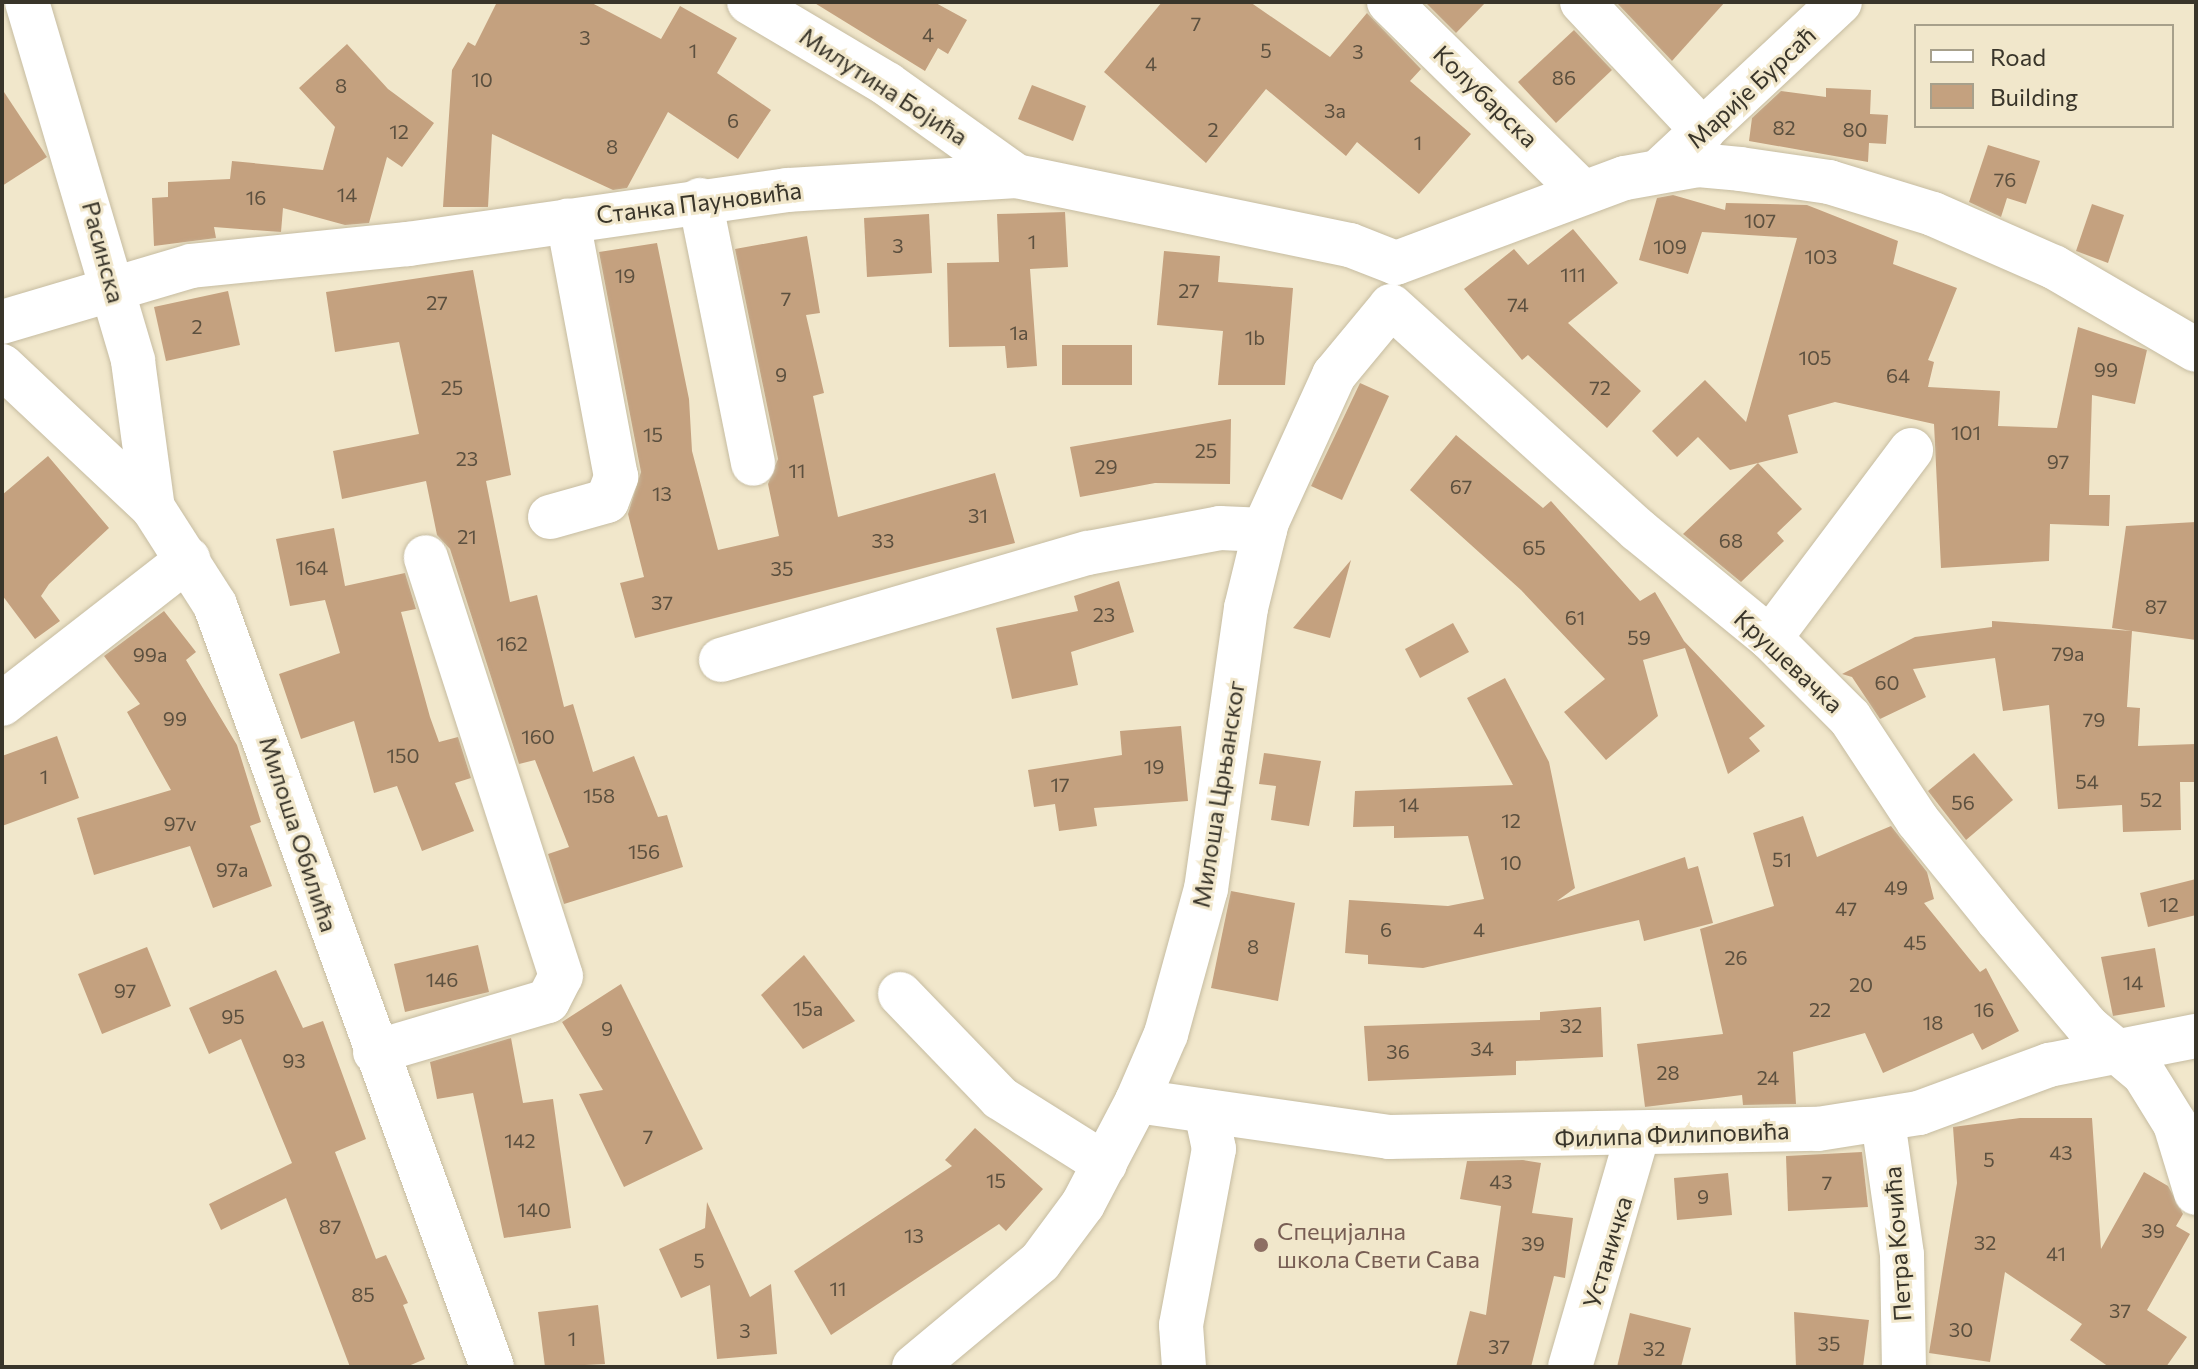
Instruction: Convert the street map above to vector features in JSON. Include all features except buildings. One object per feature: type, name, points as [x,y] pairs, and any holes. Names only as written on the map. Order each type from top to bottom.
[{"type":"street","name":"Расинска","points":[[27,2],[114,289],[144,424],[153,508]]},
{"type":"street","name":"Милутина Бојића","points":[[749,2],[887,84],[1016,176]]},
{"type":"street","name":"Колубарска","points":[[1389,2],[1581,191]]},
{"type":"street","points":[[1582,2],[1703,131]]},
{"type":"street","name":"Марије Бурсаћ","points":[[1660,170],[1840,2]]},
{"type":"street","points":[[1391,306],[1396,263],[1581,191],[1660,170],[1740,169],[1870,192],[2054,267],[2196,350]]},
{"type":"street","name":"Станка Пауновића","points":[[2,322],[191,266],[568,220],[700,200],[1016,176],[1350,245],[1396,263]]},
{"type":"street","points":[[700,200],[753,464]]},
{"type":"street","points":[[550,517],[607,501],[616,477],[568,220]]},
{"type":"street","name":"Милоша Црњанског","points":[[914,1367],[1040,1262],[1105,1164],[1137,1101],[1171,1019],[1206,889],[1246,608],[1265,530],[1334,375],[1391,306]]},
{"type":"street","name":"Крушевачка","points":[[1391,306],[1638,530],[1770,638],[1850,718],[1918,821],[2088,1027],[2144,1074],[2175,1124],[2196,1193]]},
{"type":"street","name":"Милоша Обилића","points":[[2,366],[153,508],[188,559],[254,700],[375,1052],[492,1367]]},
{"type":"street","points":[[1770,638],[1911,450]]},
{"type":"street","points":[[721,660],[1088,553],[1220,528],[1265,530]]},
{"type":"street","points":[[375,1052],[548,1001],[561,976],[426,557]]},
{"type":"street","points":[[2,704],[188,559]]},
{"type":"street","points":[[900,994],[1000,1098],[1105,1164]]},
{"type":"street","name":"Филипа Филиповића","points":[[1137,1101],[1207,1115],[1389,1137],[1637,1136],[1883,1121],[2116,1049],[2196,1036]]},
{"type":"street","points":[[1184,1367],[1181,1325],[1214,1149],[1207,1115]]},
{"type":"street","name":"Петра Кочића","points":[[1883,1121],[1902,1255],[1904,1367]]},
{"type":"street","name":"Устаничка","points":[[1570,1367],[1637,1136]]},
{"type":"place","name":"Специјална школа Свети Сава","points":[[1261,1245]]}]
